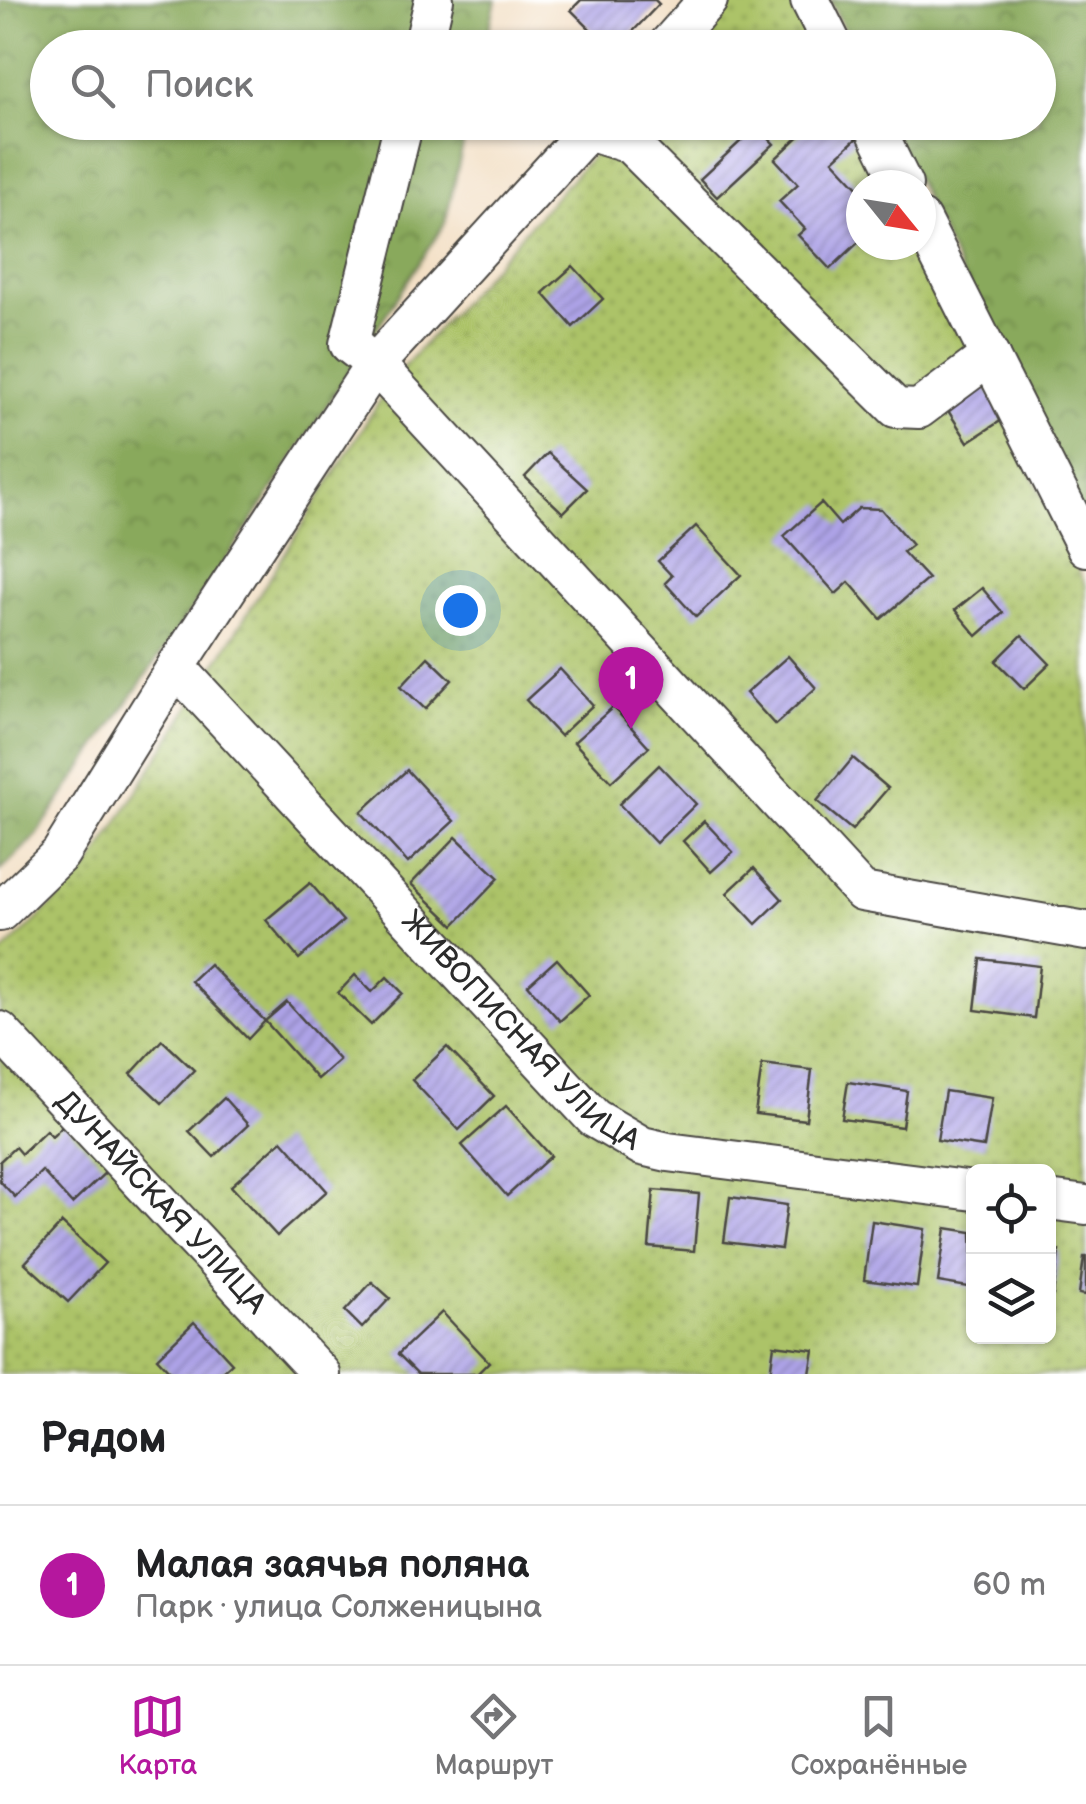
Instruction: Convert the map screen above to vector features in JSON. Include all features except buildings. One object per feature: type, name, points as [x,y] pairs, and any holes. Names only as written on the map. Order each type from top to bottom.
[{"type":"street","points":[[427,30],[434,0]]},
{"type":"street","points":[[680,30],[708,0]]},
{"type":"street","points":[[810,0],[825,30]]},
{"type":"street","points":[[400,140],[349,344],[374,364],[862,892],[1086,931]]},
{"type":"street","points":[[0,912],[60,854],[176,667],[374,364],[580,140]]},
{"type":"street","points":[[621,140],[630,144],[896,408],[919,409],[990,356]]},
{"type":"street","points":[[881,140],[896,170]]},
{"type":"street","points":[[936,250],[1086,546]]},
{"type":"street","name":"ЖИВОПИСНАЯ УЛИЦА","points":[[176,667],[594,1118],[642,1146],[668,1152],[966,1190]]},
{"type":"street","name":"ДУНАЙСКАЯ УЛИЦА","points":[[0,1031],[321,1374]]},
{"type":"street","points":[[1056,1201],[1086,1205]]},
{"type":"green space","points":[[0,0],[496,0],[489,30],[30,30],[30,140],[464,140],[445,223],[252,521],[35,837],[0,871]]},
{"type":"green space","points":[[730,0],[803,0],[817,30],[704,30]]},
{"type":"green space","points":[[830,0],[1086,0],[1086,532],[936,221],[936,170],[912,170],[897,140],[1056,140],[1056,30],[845,30]]},
{"type":"green space","points":[[606,140],[870,140],[885,170],[846,170],[846,260],[928,260],[1086,586],[1086,1374],[0,1374],[0,955],[87,872],[393,379]]},
{"type":"place","name":"Малая заячья поляна","points":[[631,729]]}]
